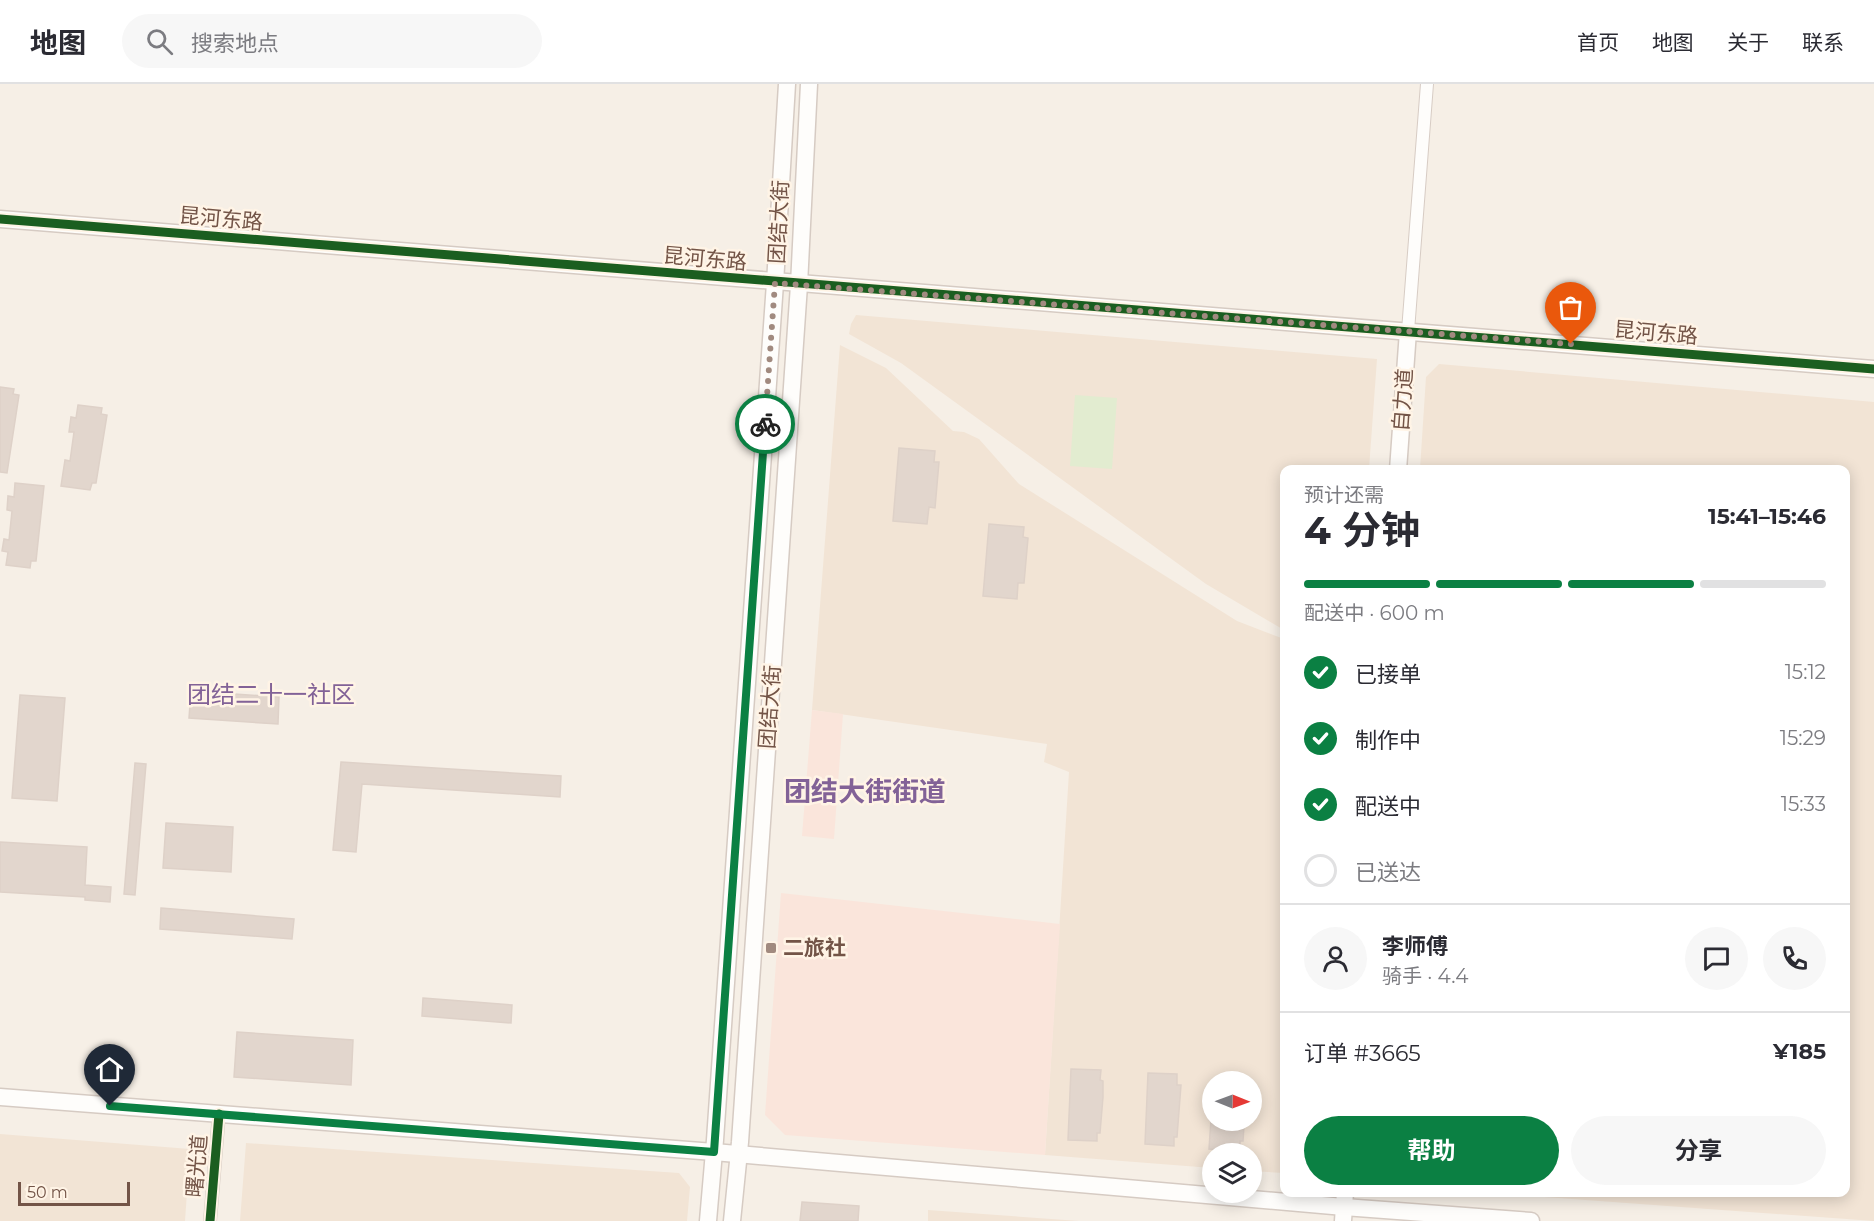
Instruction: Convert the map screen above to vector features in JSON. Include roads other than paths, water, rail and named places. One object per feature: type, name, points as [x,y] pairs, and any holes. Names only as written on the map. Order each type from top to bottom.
[{"type":"main road","name":"团结大街","points":[[708,1221],[775,283],[787,84]]},
{"type":"main road","name":"团结大街","points":[[732,1221],[739,1154],[799,285],[808,84]]},
{"type":"main road","name":"昆河东路","points":[[0,219],[799,285],[1874,369]]},
{"type":"main road","name":"自力道","points":[[1398,465],[1408,331]]},
{"type":"main road","points":[[0,1097],[739,1154],[1344,1207],[1531,1221]]},
{"type":"street","points":[[1408,331],[1427,84]]},
{"type":"street","name":"曙光道","points":[[210,1221],[219,1114]]},
{"type":"place","name":"二旅社","points":[[771,948]]},
{"type":"district","name":"团结二十一社区","points":[[271,695]]},
{"type":"district","name":"团结大街街道","points":[[865,792]]}]
